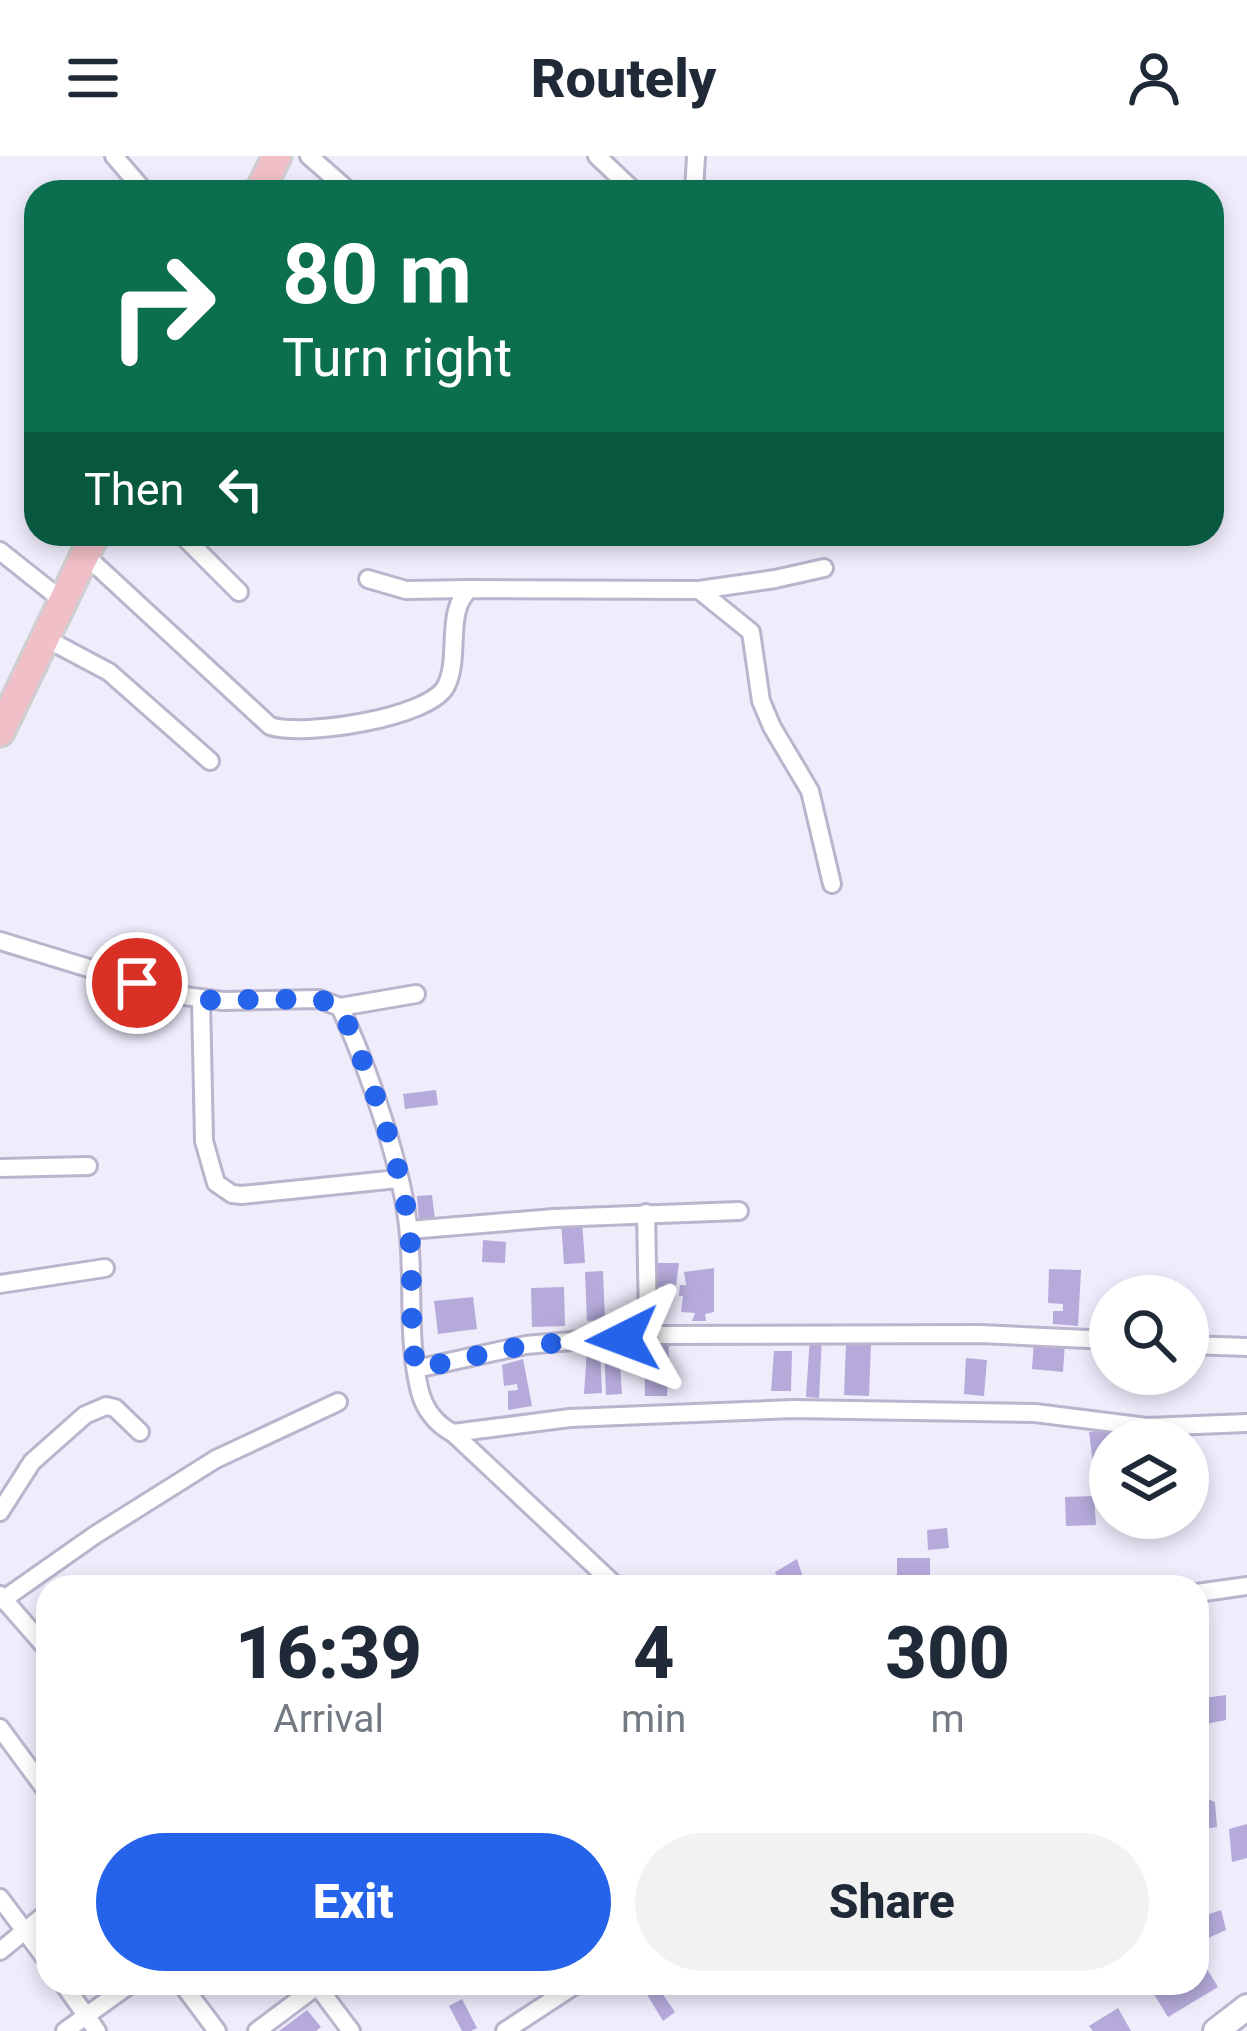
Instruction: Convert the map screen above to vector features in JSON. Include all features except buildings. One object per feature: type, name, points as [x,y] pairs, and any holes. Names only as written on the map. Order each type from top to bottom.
[{"type":"main road","points":[[0,732],[89,546]]},
{"type":"street","points":[[114,156],[135,180]]},
{"type":"street","points":[[309,156],[336,180]]},
{"type":"street","points":[[597,156],[622,180]]},
{"type":"street","points":[[92,546],[261,718],[285,731],[411,712],[443,693],[450,677],[458,603],[470,589]]},
{"type":"street","points":[[193,546],[239,592]]},
{"type":"street","points":[[0,551],[63,601]]},
{"type":"street","points":[[368,579],[406,590],[699,590],[824,568]]},
{"type":"street","points":[[699,590],[751,632],[761,701],[810,791],[832,884]]},
{"type":"street","points":[[45,638],[110,672],[210,761]]},
{"type":"street","points":[[0,941],[202,1000],[319,999],[340,1007],[416,994]]},
{"type":"street","points":[[202,1000],[204,1141],[216,1184],[242,1195],[398,1179]]},
{"type":"street","points":[[340,1007],[398,1179],[409,1230],[421,1397],[442,1428],[453,1433],[604,1575]]},
{"type":"street","points":[[0,1168],[88,1166]]},
{"type":"street","points":[[409,1230],[739,1211]]},
{"type":"street","points":[[640,1336],[648,1322],[646,1214]]},
{"type":"street","points":[[0,1285],[105,1268]]},
{"type":"street","points":[[416,1369],[526,1345],[640,1336],[980,1334],[1089,1339]]},
{"type":"street","points":[[1209,1346],[1247,1347]]},
{"type":"street","points":[[36,1636],[2,1597],[217,1459],[338,1402]]},
{"type":"street","points":[[0,1512],[32,1462],[85,1415],[106,1406],[115,1408],[140,1432]]},
{"type":"street","points":[[453,1433],[570,1418],[793,1409],[1035,1413],[1147,1427],[1247,1423]]},
{"type":"street","points":[[1209,1591],[1247,1586]]},
{"type":"street","points":[[0,1728],[36,1777]]},
{"type":"street","points":[[0,1898],[36,1946]]},
{"type":"street","points":[[0,1951],[36,1920]]},
{"type":"street","points":[[71,1995],[92,2024]]},
{"type":"street","points":[[65,2031],[92,2024],[120,1995]]},
{"type":"street","points":[[190,1995],[217,2031]]},
{"type":"street","points":[[257,2031],[303,1995]]},
{"type":"street","points":[[325,1995],[350,2031]]},
{"type":"street","points":[[505,2031],[560,1995]]},
{"type":"street","points":[[1216,2031],[1247,2007]]},
{"type":"route","points":[[137,983],[202,1000],[319,999],[340,1007],[375,1102],[404,1205],[416,1369],[538,1343],[623,1339]]}]
